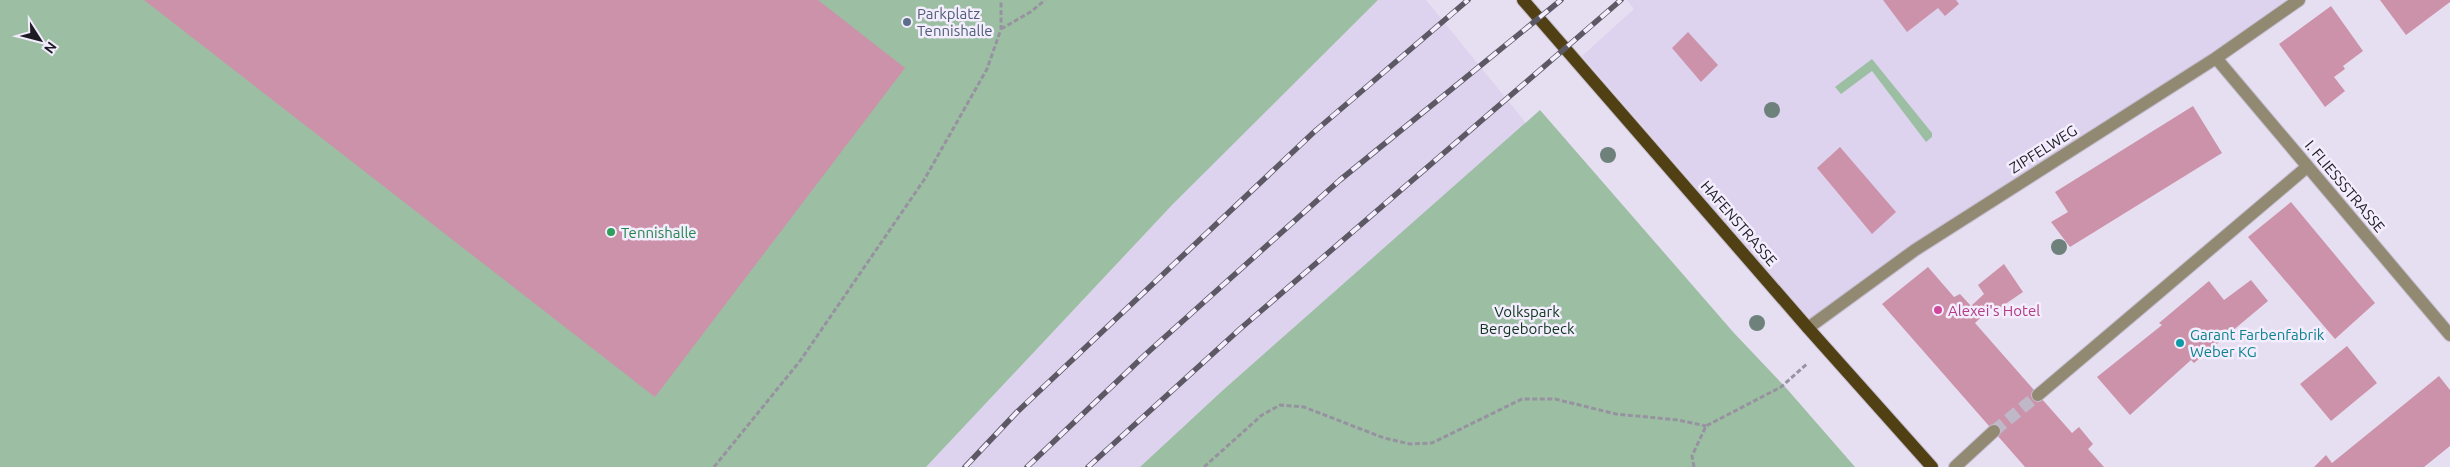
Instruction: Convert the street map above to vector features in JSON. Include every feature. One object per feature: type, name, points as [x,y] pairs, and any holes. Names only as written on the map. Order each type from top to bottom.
[{"type":"main road","name":"HAFENSTRASSE","points":[[1522,0],[1825,348],[1932,467]]},
{"type":"street","name":"ZIPFELWEG","points":[[1808,328],[1914,250],[2216,58],[2298,0]]},
{"type":"street","name":"I. FLIESSSTRASSE","points":[[2216,58],[2450,335]]},
{"type":"street","points":[[2038,395],[2307,167]]},
{"type":"street","points":[[1955,467],[1994,432]]},
{"type":"path","points":[[714,467],[800,361],[924,180],[987,69],[1001,29],[1001,0]]},
{"type":"path","points":[[1001,29],[1032,12],[1045,0]]},
{"type":"path","points":[[1694,467],[1692,456],[1706,426],[1781,387],[1825,348]]},
{"type":"path","points":[[1204,467],[1262,415],[1280,405],[1304,407],[1384,438],[1410,444],[1432,443],[1522,399],[1555,399],[1616,414],[1678,420],[1706,426]]},
{"type":"shaded area","points":[[1378,0],[1426,0],[1526,123],[1222,391],[1140,467],[926,467],[1173,204]]},
{"type":"shaded area","points":[[1627,0],[2295,0],[2220,57],[1814,324],[1582,56],[1634,9]]},
{"type":"green space","points":[[0,0],[1378,0],[1173,204],[926,467],[0,467]]},
{"type":"green space","points":[[1872,59],[1932,133],[1932,137],[1926,142],[1872,71],[1841,94],[1835,87]]},
{"type":"green space","name":"Volkspark Bergeborbeck","points":[[1540,110],[1734,333],[1787,389],[1855,467],[1140,467],[1222,391]]},
{"type":"building","name":"Tennishalle","points":[[144,0],[818,0],[905,68],[655,397]]},
{"type":"building","points":[[1883,0],[1956,0],[1959,4],[1945,16],[1938,8],[1907,32]]},
{"type":"building","points":[[2380,0],[2450,0],[2450,2],[2406,35]]},
{"type":"building","points":[[2331,6],[2363,51],[2343,66],[2345,69],[2334,77],[2345,91],[2325,107],[2279,44]]},
{"type":"building","points":[[1688,32],[1718,65],[1701,82],[1672,48]]},
{"type":"building","points":[[2193,106],[2222,153],[2070,247],[2051,222],[2068,212],[2055,192]]},
{"type":"building","points":[[1840,147],[1896,212],[1872,234],[1817,168]]},
{"type":"building","points":[[2291,202],[2375,303],[2335,339],[2248,237]]},
{"type":"building","points":[[2004,264],[2023,292],[1998,309],[1994,305],[1975,323],[2072,433],[2079,427],[2093,444],[2088,449],[2104,467],[2025,467],[1882,304],[1928,267],[1954,297],[1960,294],[1971,306],[1984,294],[1978,285]]},
{"type":"building","name":"Garant Farbenfabrik Weber KG","points":[[2251,280],[2268,301],[2194,363],[2191,360],[2130,415],[2097,377],[2162,325],[2159,323],[2209,281],[2224,300]]},
{"type":"building","points":[[2347,346],[2377,383],[2331,421],[2300,384]]},
{"type":"building","points":[[2439,376],[2450,390],[2450,446],[2424,467],[2314,467],[2326,455],[2332,463]]},
{"type":"tunnel","points":[[1994,431],[2038,395]]},
{"type":"railway","points":[[965,467],[1017,412],[1314,132],[1468,0]]},
{"type":"railway","points":[[1027,467],[1146,354],[1340,180],[1561,0]]},
{"type":"railway","points":[[1088,467],[1240,329],[1621,0]]},
{"type":"place","name":"Parkplatz Tennishalle","points":[[907,22]]},
{"type":"place","name":"Tennishalle","points":[[611,232]]},
{"type":"place","name":"Alexei's Hotel","points":[[1938,310]]},
{"type":"place","name":"Garant Farbenfabrik Weber KG","points":[[2180,343]]}]
